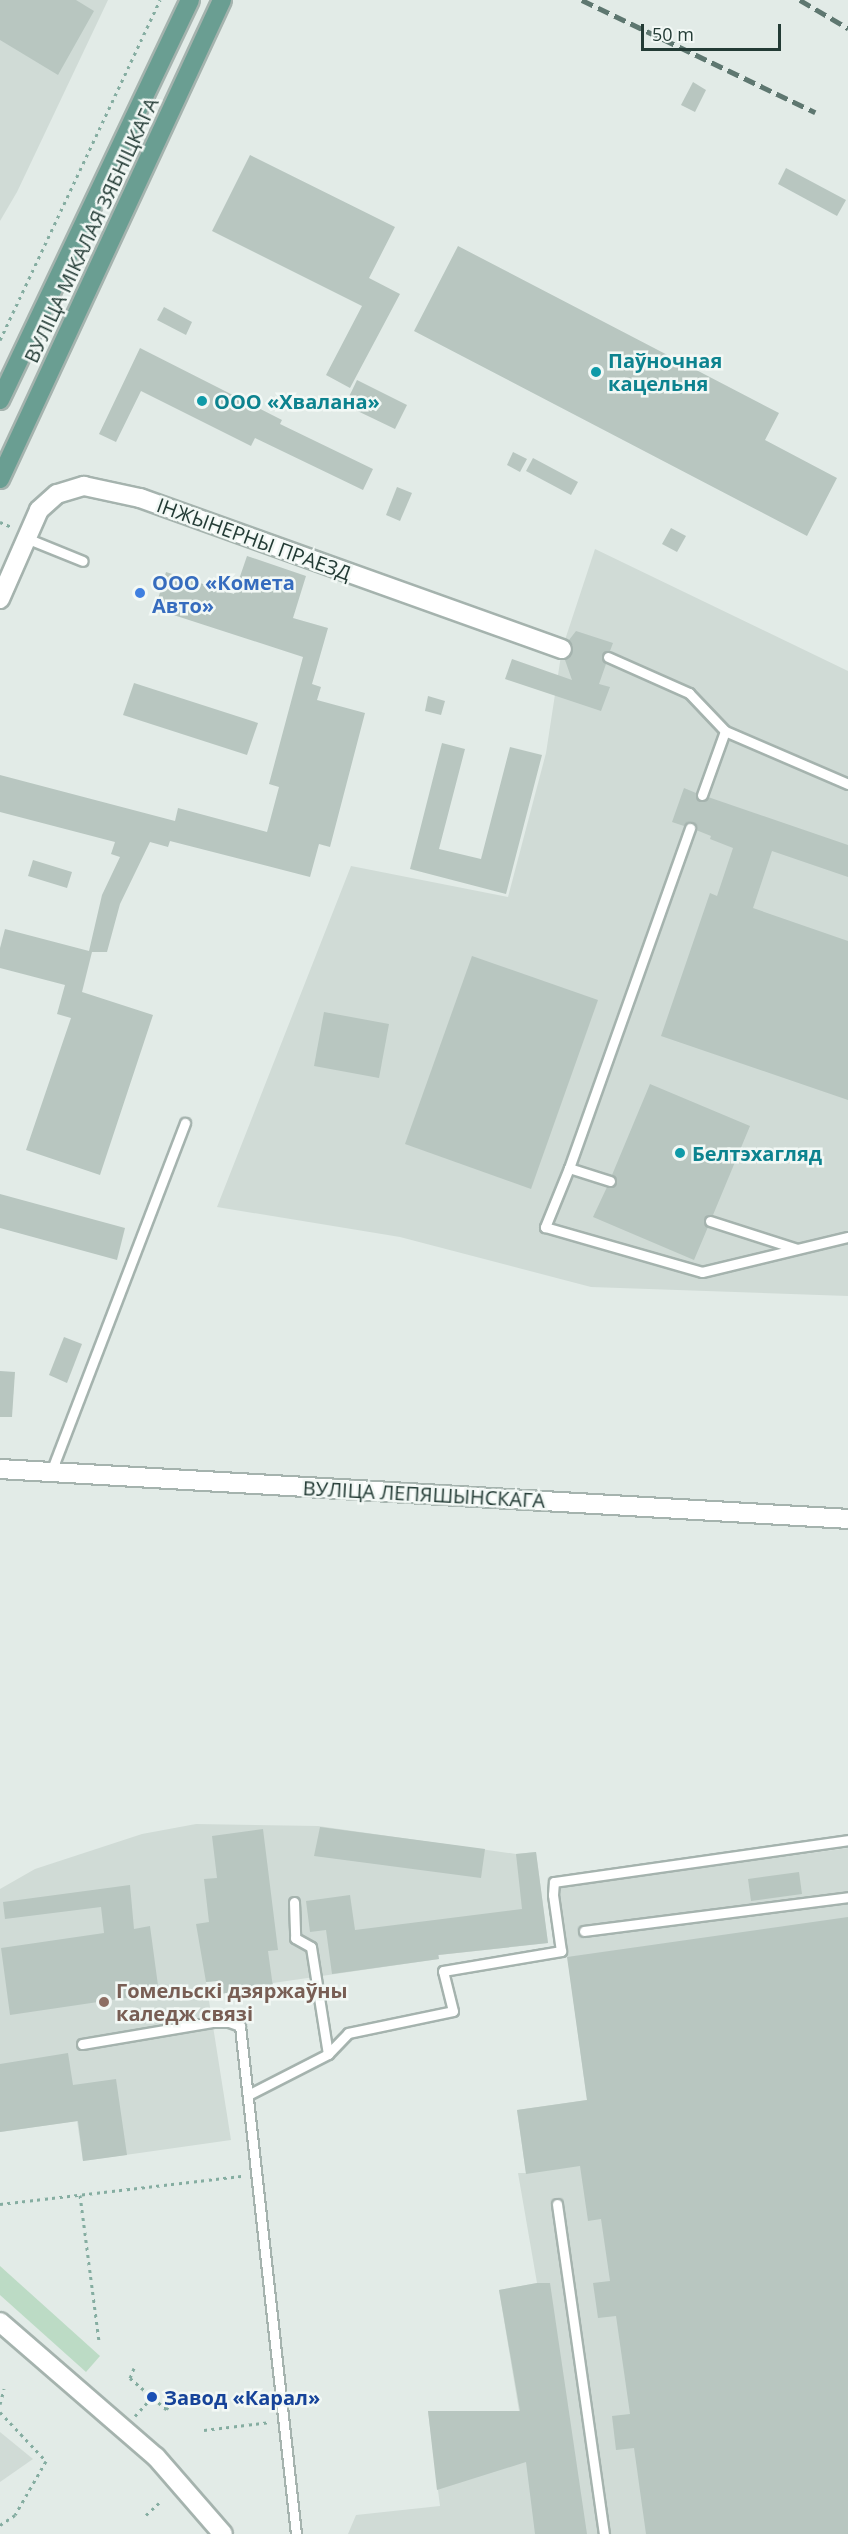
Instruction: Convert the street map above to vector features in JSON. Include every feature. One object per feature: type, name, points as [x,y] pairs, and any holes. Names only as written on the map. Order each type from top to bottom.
[{"type":"main road","name":"ВУЛІЦА МІКАЛАЯ ЗЯБНІЦКАГА","points":[[0,400],[190,0]]},
{"type":"main road","name":"ВУЛІЦА МІКАЛАЯ ЗЯБНІЦКАГА","points":[[0,479],[222,0]]},
{"type":"main road","name":"ІНЖЫНЕРНЫ ПРАЕЗД","points":[[0,599],[39,510],[57,494],[84,486],[129,496],[562,649]]},
{"type":"main road","name":"ВУЛІЦА ЛЕПЯШЫНСКАГА","points":[[0,1469],[848,1519]]},
{"type":"main road","points":[[0,2322],[156,2457],[223,2534]]},
{"type":"lane","points":[[26,538],[83,561]]},
{"type":"lane","points":[[608,657],[689,693],[725,731],[848,784]]},
{"type":"lane","points":[[702,795],[725,731]]},
{"type":"lane","points":[[690,828],[569,1168],[545,1227],[702,1272],[848,1237]]},
{"type":"lane","points":[[51,1472],[185,1124]]},
{"type":"lane","points":[[569,1168],[610,1181]]},
{"type":"lane","points":[[710,1221],[797,1249]]},
{"type":"lane","points":[[248,2095],[328,2054],[348,2033],[453,2011],[443,1971],[561,1951],[553,1895],[554,1882],[848,1840]]},
{"type":"lane","points":[[584,1931],[848,1897]]},
{"type":"lane","points":[[294,1902],[296,1938],[311,1947],[328,2054]]},
{"type":"lane","points":[[82,2044],[212,2022],[229,2022],[240,2026],[296,2534]]},
{"type":"lane","points":[[557,2204],[604,2534]]},
{"type":"path","points":[[0,340],[160,0]]},
{"type":"path","points":[[0,522],[8,525]]},
{"type":"path","points":[[0,2204],[257,2175]]},
{"type":"path","points":[[80,2195],[99,2342]]},
{"type":"path","points":[[134,2367],[130,2378],[166,2409],[173,2403]]},
{"type":"path","points":[[0,2404],[4,2388]]},
{"type":"path","points":[[124,2427],[152,2397]]},
{"type":"path","points":[[0,2412],[46,2461],[15,2516],[0,2525]]},
{"type":"path","points":[[204,2430],[284,2421]]},
{"type":"path","points":[[146,2514],[159,2503]]},
{"type":"shaded area","points":[[0,0],[108,0],[17,192],[0,221]]},
{"type":"shaded area","points":[[595,549],[848,671],[848,1296],[591,1287],[400,1237],[217,1207],[351,866],[508,897],[546,753],[562,649]]},
{"type":"shaded area","points":[[196,1824],[318,1826],[516,1854],[536,1852],[548,1943],[439,1955],[439,1959],[273,1983],[273,1987],[219,1994],[217,1981],[206,1982],[231,2140],[83,2161],[77,2121],[0,2132],[0,1889],[35,1869],[142,1834]]},
{"type":"shaded area","points":[[848,1848],[848,2534],[348,2534],[356,2515],[440,2506],[428,2411],[519,2411],[499,2290],[537,2283],[518,2173],[526,2173],[517,2110],[587,2100],[558,1888]]},
{"type":"shaded area","points":[[0,2432],[33,2459],[0,2482]]},
{"type":"green space","points":[[0,2266],[100,2356],[86,2372],[0,2295]]},
{"type":"building","points":[[0,0],[76,0],[94,11],[58,75],[0,40]]},
{"type":"building","points":[[693,82],[706,90],[695,112],[681,105]]},
{"type":"building","points":[[250,155],[395,227],[369,278],[400,294],[350,388],[326,375],[362,306],[212,231]]},
{"type":"building","points":[[786,168],[846,200],[837,216],[778,184]]},
{"type":"building","name":"Паўночная кацельня","points":[[458,246],[779,413],[765,440],[837,478],[807,536],[414,331]]},
{"type":"building","points":[[164,307],[192,322],[186,335],[157,320]]},
{"type":"building","name":"ООО «Хвалана»","points":[[140,348],[282,420],[280,424],[373,469],[363,490],[255,438],[251,446],[141,391],[116,442],[99,434]]},
{"type":"building","points":[[357,380],[407,405],[395,429],[345,405]]},
{"type":"building","points":[[513,452],[527,459],[520,472],[507,465]]},
{"type":"building","points":[[533,458],[578,482],[571,495],[526,471]]},
{"type":"building","points":[[397,487],[412,493],[400,521],[386,515]]},
{"type":"building","points":[[671,528],[686,536],[677,552],[662,544]]},
{"type":"building","points":[[247,556],[306,576],[293,618],[328,628],[312,684],[321,687],[317,700],[365,713],[330,847],[319,844],[310,877],[170,841],[168,847],[150,842],[120,904],[107,952],[92,952],[82,992],[153,1015],[100,1175],[26,1150],[71,1018],[57,1014],[65,985],[0,968],[0,948],[5,929],[89,951],[102,895],[120,857],[111,854],[115,842],[0,812],[0,775],[175,821],[178,808],[267,832],[279,787],[269,784],[303,657],[155,609],[166,572],[234,594]]},
{"type":"building","points":[[576,631],[613,643],[610,651],[602,655],[606,664],[599,684],[610,687],[601,711],[505,679],[512,659],[572,680],[565,660],[572,653],[573,646],[569,640]]},
{"type":"building","points":[[134,683],[258,723],[247,755],[123,715]]},
{"type":"building","points":[[428,696],[445,701],[441,715],[425,711]]},
{"type":"building","points":[[442,743],[465,749],[439,849],[481,859],[510,747],[542,755],[506,894],[410,869]]},
{"type":"building","points":[[684,788],[696,793],[700,801],[708,797],[848,845],[848,877],[772,851],[753,908],[848,941],[848,1100],[661,1036],[710,893],[717,896],[733,848],[710,839],[711,836],[696,830],[693,822],[688,822],[684,826],[672,822]]},
{"type":"building","points":[[33,860],[72,872],[67,888],[28,876]]},
{"type":"building","points":[[472,956],[598,1000],[531,1189],[405,1144]]},
{"type":"building","points":[[324,1012],[389,1024],[379,1078],[314,1066]]},
{"type":"building","name":"Белтэхагляд","points":[[650,1084],[750,1126],[713,1215],[704,1218],[708,1227],[694,1260],[593,1217],[607,1187],[616,1184],[612,1175]]},
{"type":"building","points":[[0,1194],[125,1228],[117,1260],[0,1228]]},
{"type":"building","points":[[64,1337],[82,1344],[67,1383],[49,1375]]},
{"type":"building","points":[[0,1371],[15,1372],[12,1417],[0,1417]]},
{"type":"building","points":[[320,1827],[485,1849],[481,1878],[314,1856]]},
{"type":"building","points":[[263,1829],[278,1950],[268,1951],[273,1987],[219,1994],[217,1981],[206,1982],[196,1924],[209,1922],[204,1879],[217,1878],[212,1836]]},
{"type":"building","points":[[536,1852],[548,1943],[438,1955],[439,1959],[332,1974],[326,1930],[310,1932],[306,1901],[350,1895],[355,1930],[522,1909],[516,1854]]},
{"type":"building","points":[[799,1872],[802,1894],[751,1901],[748,1879]]},
{"type":"building","points":[[130,1885],[134,1929],[150,1926],[159,1993],[10,2015],[1,1948],[104,1933],[101,1907],[5,1919],[3,1902]]},
{"type":"building","points":[[848,1917],[848,2534],[646,2534],[634,2448],[616,2450],[612,2416],[630,2414],[616,2316],[598,2318],[593,2283],[610,2281],[601,2219],[588,2221],[580,2166],[526,2174],[517,2110],[587,2100],[567,1957]]},
{"type":"building","points":[[68,2053],[73,2085],[116,2079],[127,2155],[83,2161],[78,2121],[0,2132],[0,2064]]},
{"type":"building","points":[[550,2283],[587,2534],[535,2534],[526,2462],[437,2490],[428,2411],[520,2411],[499,2290]]},
{"type":"railway","points":[[582,0],[815,112]]},
{"type":"railway","points":[[800,0],[848,28]]},
{"type":"place","name":"Паўночная кацельня","points":[[596,372]]},
{"type":"place","name":"ООО «Хвалана»","points":[[202,401]]},
{"type":"place","name":"ООО «Комета Авто»","points":[[140,593]]},
{"type":"place","name":"Белтэхагляд","points":[[680,1153]]},
{"type":"place","name":"Гомельскі дзяржаўны каледж связі","points":[[104,2002]]},
{"type":"place","name":"Завод «Карал»","points":[[152,2397]]}]
